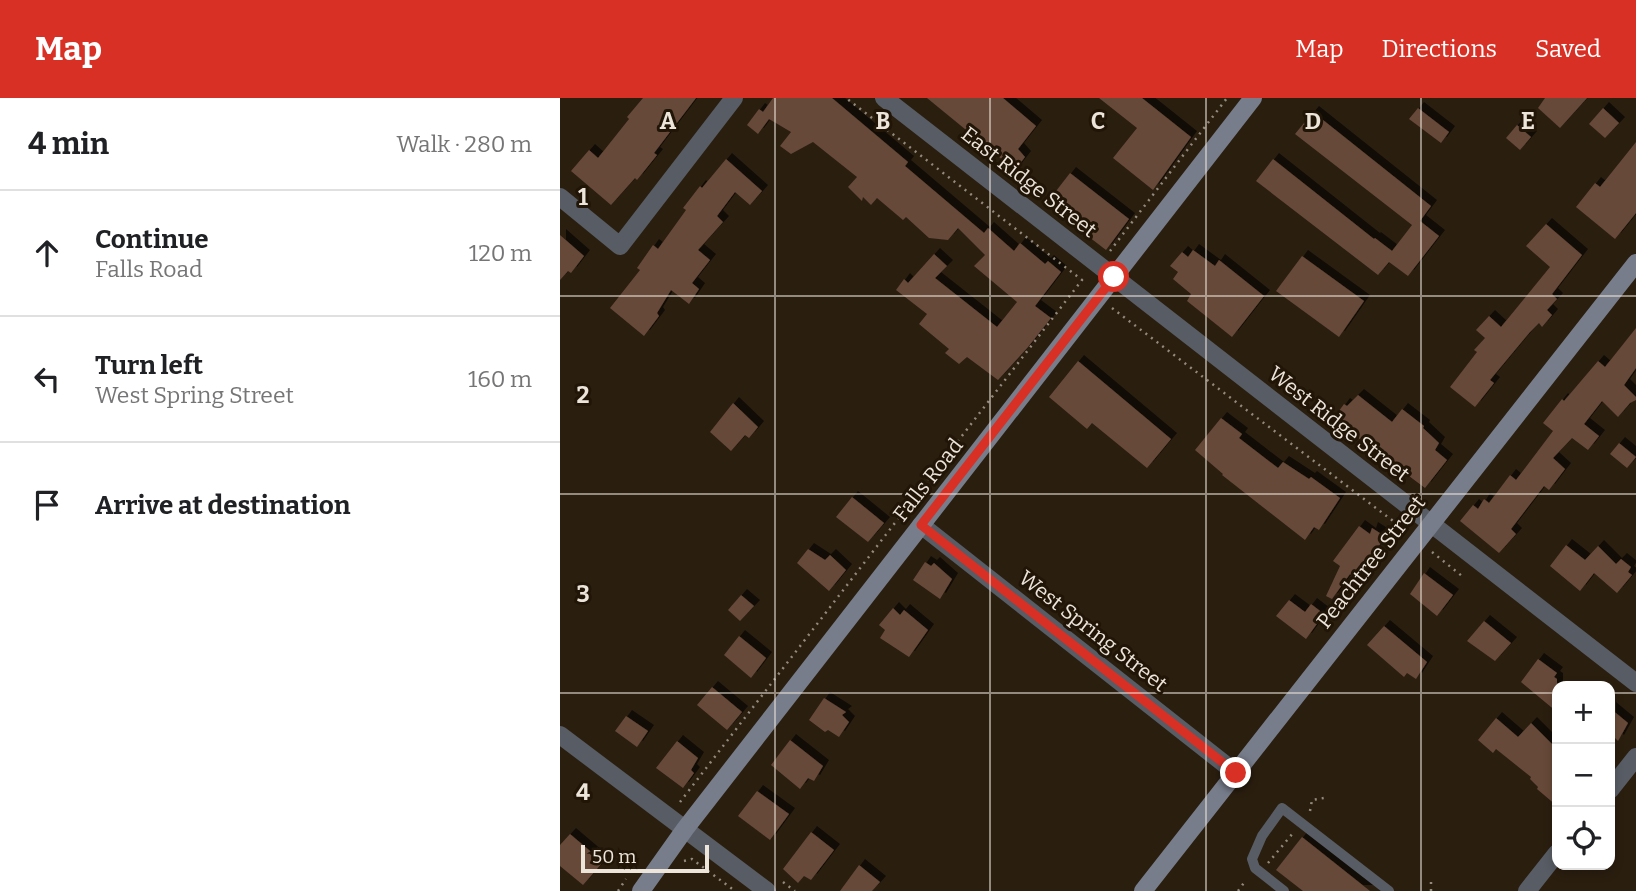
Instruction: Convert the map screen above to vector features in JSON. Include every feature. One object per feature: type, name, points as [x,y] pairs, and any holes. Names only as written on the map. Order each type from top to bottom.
[{"type":"main road","name":"Falls Road","points":[[641,891],[685,830],[1253,98]]},
{"type":"main road","name":"Peachtree Street","points":[[1143,891],[1636,263]]},
{"type":"street","points":[[560,197],[620,246],[734,98]]},
{"type":"street","name":"East Ridge Street","points":[[884,98],[1114,277]]},
{"type":"street","name":"West Ridge Street","points":[[1114,277],[1636,684]]},
{"type":"street","name":"West Spring Street","points":[[927,518],[1236,773]]},
{"type":"street","points":[[560,735],[685,830],[770,883]]},
{"type":"street","points":[[1615,784],[1636,757]]},
{"type":"street","points":[[1527,891],[1552,859]]},
{"type":"lane","points":[[1284,891],[1255,868],[1252,859],[1262,836],[1282,808],[1390,891]]},
{"type":"path","points":[[678,804],[1082,280],[846,98]]},
{"type":"path","points":[[1105,254],[1111,250],[1227,98]]},
{"type":"path","points":[[1111,307],[1462,576]]},
{"type":"path","points":[[915,497],[927,518]]},
{"type":"path","points":[[1264,867],[1310,811],[1312,800],[1324,798]]},
{"type":"path","points":[[680,864],[692,859],[735,891]]},
{"type":"path","points":[[618,891],[632,872]]},
{"type":"path","points":[[1238,891],[1249,876]]},
{"type":"path","points":[[1431,880],[1431,891]]},
{"type":"path","points":[[770,883],[795,891]]},
{"type":"building","points":[[643,98],[696,98],[654,153],[657,155],[637,180],[635,178],[611,205],[571,171],[589,150],[598,158]]},
{"type":"building","points":[[773,98],[832,98],[908,162],[905,166],[984,233],[988,228],[1014,251],[1020,243],[1045,264],[1048,261],[1061,272],[1035,306],[1051,318],[998,380],[967,357],[959,364],[945,353],[949,349],[919,324],[927,314],[896,290],[904,279],[908,283],[934,254],[947,266],[935,278],[997,327],[1017,302],[974,266],[985,255],[958,228],[948,240],[929,238],[906,217],[903,220],[877,198],[871,205],[863,197],[862,201],[848,187],[857,177],[813,142],[791,154],[780,146],[791,132],[769,119],[758,134],[747,125],[759,109],[763,112]]},
{"type":"building","points":[[927,98],[1003,98],[1036,126],[1018,149],[1025,157],[1015,170]]},
{"type":"building","points":[[1099,98],[1142,98],[1191,137],[1153,190],[1113,158],[1137,128]]},
{"type":"building","points":[[1545,98],[1587,98],[1560,128],[1538,108]]},
{"type":"building","points":[[1418,108],[1449,132],[1441,143],[1409,119]]},
{"type":"building","points":[[1603,108],[1619,123],[1605,138],[1589,124]]},
{"type":"building","points":[[1313,112],[1431,206],[1420,221],[1439,236],[1408,276],[1389,262],[1378,275],[1256,181],[1273,159],[1392,251],[1412,225],[1295,134]]},
{"type":"building","points":[[1517,125],[1531,137],[1520,150],[1506,138]]},
{"type":"building","points":[[1636,142],[1636,213],[1615,239],[1576,207],[1595,183],[1600,187]]},
{"type":"building","points":[[726,159],[762,191],[750,205],[735,192],[717,216],[723,222],[698,250],[710,260],[692,283],[699,289],[689,304],[671,290],[657,313],[659,316],[644,336],[610,308],[640,270],[637,268],[653,245],[658,249],[686,210],[683,208]]},
{"type":"building","points":[[1070,173],[1129,219],[1106,250],[1046,204]]},
{"type":"building","points":[[1546,224],[1582,255],[1552,294],[1557,299],[1547,310],[1552,315],[1542,327],[1539,323],[1530,332],[1490,380],[1494,383],[1475,407],[1450,387],[1485,338],[1476,330],[1489,316],[1501,327],[1550,267],[1526,246]]},
{"type":"building","points":[[560,235],[584,256],[571,273],[568,271],[560,280]]},
{"type":"building","points":[[1193,250],[1215,266],[1219,260],[1264,296],[1232,337],[1187,301],[1191,294],[1173,279],[1178,272],[1170,266],[1182,252],[1188,257]]},
{"type":"building","points":[[1302,256],[1364,301],[1339,337],[1276,291]]},
{"type":"building","points":[[1636,328],[1636,368],[1624,385],[1636,400],[1618,417],[1602,401],[1584,424],[1599,436],[1588,450],[1572,438],[1553,458],[1565,469],[1549,490],[1544,486],[1511,529],[1516,534],[1499,553],[1460,521],[1473,505],[1478,509],[1484,499],[1489,503],[1510,475],[1516,480],[1553,431],[1543,423],[1598,361],[1605,367]]},
{"type":"building","points":[[1078,361],[1171,439],[1147,468],[1092,423],[1087,429],[1049,397]]},
{"type":"building","points":[[1358,395],[1392,422],[1402,409],[1424,426],[1439,443],[1435,450],[1447,460],[1425,488],[1333,419],[1344,404],[1347,406]]},
{"type":"building","points":[[733,403],[758,427],[749,438],[745,435],[731,451],[710,432]]},
{"type":"building","points":[[1221,418],[1242,434],[1239,438],[1278,468],[1283,462],[1309,479],[1311,477],[1340,498],[1319,530],[1314,527],[1305,540],[1222,475],[1195,450]]},
{"type":"building","points":[[1619,443],[1636,457],[1627,468],[1610,454]]},
{"type":"building","points":[[852,497],[884,523],[868,542],[836,517]]},
{"type":"building","points":[[1359,526],[1370,534],[1372,528],[1386,537],[1374,552],[1377,556],[1368,569],[1364,565],[1356,578],[1350,574],[1332,599],[1326,596],[1340,566],[1333,561]]},
{"type":"building","points":[[1566,545],[1585,560],[1598,546],[1616,564],[1621,559],[1631,567],[1628,572],[1632,575],[1617,593],[1594,573],[1580,591],[1550,566]]},
{"type":"building","points":[[808,549],[825,560],[830,555],[846,570],[829,591],[797,563]]},
{"type":"building","points":[[925,562],[931,566],[934,563],[952,579],[940,599],[913,580]]},
{"type":"building","points":[[1424,573],[1453,595],[1437,616],[1410,594]]},
{"type":"building","points":[[741,595],[754,606],[740,621],[728,610]]},
{"type":"building","points":[[1289,600],[1305,612],[1311,604],[1324,614],[1306,639],[1276,616]]},
{"type":"building","points":[[893,608],[900,615],[904,610],[928,630],[909,657],[880,638],[885,630],[879,625]]},
{"type":"building","points":[[1484,621],[1511,643],[1495,661],[1467,641]]},
{"type":"building","points":[[1384,626],[1427,662],[1416,679],[1407,673],[1404,677],[1367,645]]},
{"type":"building","points":[[739,636],[766,658],[751,678],[724,655]]},
{"type":"building","points":[[1538,659],[1557,673],[1554,677],[1557,681],[1552,681],[1552,708],[1521,682]]},
{"type":"building","points":[[712,687],[742,712],[727,730],[697,705]]},
{"type":"building","points":[[824,698],[846,712],[842,715],[849,722],[839,737],[828,730],[825,732],[809,720]]},
{"type":"building","points":[[1615,712],[1628,723],[1618,741],[1615,738]]},
{"type":"building","points":[[626,716],[648,731],[637,747],[615,731]]},
{"type":"building","points":[[1496,718],[1518,737],[1531,723],[1552,744],[1552,802],[1537,789],[1531,777],[1496,749],[1493,753],[1478,740]]},
{"type":"building","points":[[790,740],[823,766],[814,781],[808,778],[800,789],[771,765]]},
{"type":"building","points":[[677,741],[698,758],[691,770],[694,773],[683,788],[656,768]]},
{"type":"building","points":[[757,791],[789,814],[770,840],[738,816]]},
{"type":"building","points":[[811,832],[834,850],[811,880],[804,876],[798,883],[783,869]]},
{"type":"building","points":[[570,834],[603,862],[583,885],[560,866],[560,845]]},
{"type":"building","points":[[1302,837],[1370,891],[1303,891],[1276,870]]},
{"type":"building","points":[[859,865],[880,882],[872,891],[840,891]]},
{"type":"route","points":[[1114,277],[921,525],[1236,773]]}]
